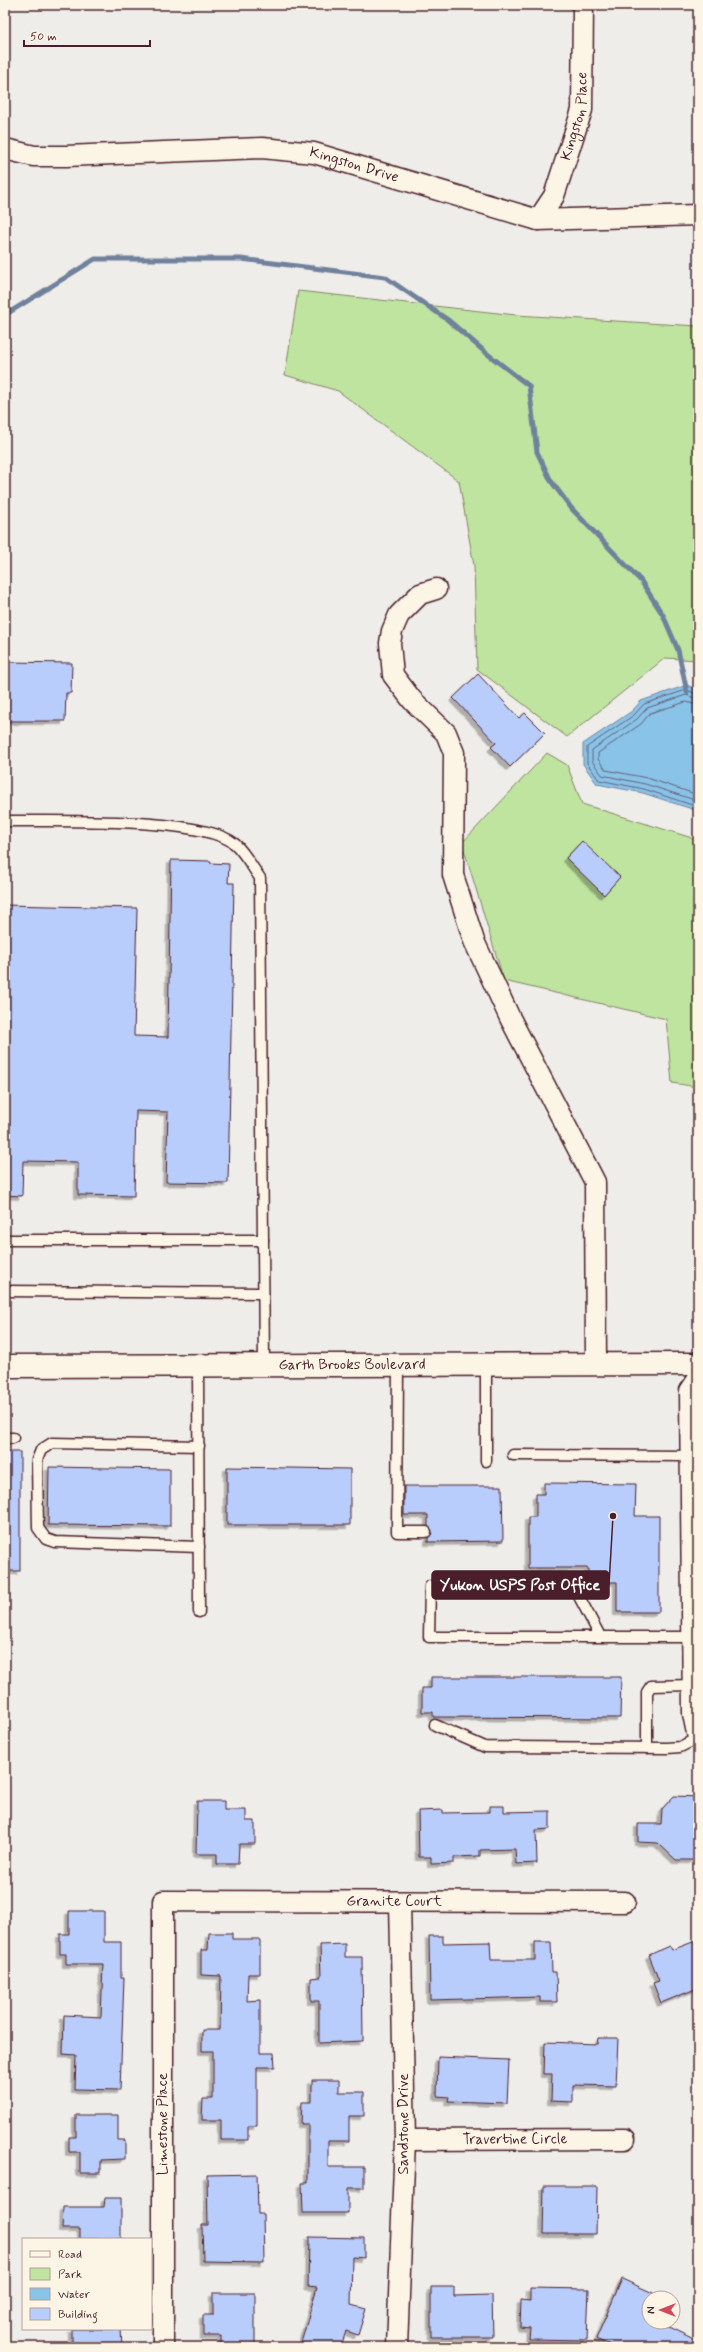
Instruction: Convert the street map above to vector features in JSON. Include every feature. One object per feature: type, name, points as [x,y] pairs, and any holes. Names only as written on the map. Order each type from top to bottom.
[{"type":"street","name":"Kingston Place","points":[[538,220],[554,196],[582,110],[582,5]]},
{"type":"street","name":"Kingston Drive","points":[[5,149],[34,156],[262,148],[314,153],[538,220],[698,215]]},
{"type":"street","points":[[436,589],[420,594],[399,615],[392,630],[390,643],[393,675],[412,700],[446,733],[454,753],[453,875],[474,941],[510,1018],[595,1182],[596,1364]]},
{"type":"street","name":"Garth Brooks Boulevard","points":[[5,1366],[698,1364]]},
{"type":"street","points":[[698,1380],[690,1391],[694,1456],[695,1637],[692,1714],[698,1738]]},
{"type":"street","name":"Granite Court","points":[[163,1901],[625,1902]]},
{"type":"street","name":"Limestone Place","points":[[163,1901],[163,2347]]},
{"type":"street","name":"Sandstone Drive","points":[[397,2347],[405,2140],[400,1902]]},
{"type":"street","name":"Travertine Circle","points":[[405,2140],[625,2139]]},
{"type":"lane","points":[[5,821],[135,822],[212,832],[234,844],[260,878],[264,1365]]},
{"type":"lane","points":[[5,1240],[263,1240]]},
{"type":"lane","points":[[5,1291],[263,1293]]},
{"type":"lane","points":[[486,1364],[486,1461]]},
{"type":"lane","points":[[198,1365],[199,1612]]},
{"type":"lane","points":[[398,1365],[397,1532],[426,1532]]},
{"type":"lane","points":[[199,1446],[52,1443],[41,1450],[37,1460],[38,1528],[46,1539],[55,1542],[199,1547]]},
{"type":"lane","points":[[513,1455],[694,1456]]},
{"type":"lane","points":[[600,1636],[575,1589],[430,1586],[429,1637],[695,1637]]},
{"type":"lane","points":[[647,1748],[647,1692],[651,1686],[692,1684]]},
{"type":"lane","points":[[435,1725],[485,1747],[680,1747],[698,1738]]},
{"type":"green space","points":[[298,291],[516,315],[698,326],[698,660],[665,658],[567,737],[477,669],[474,566],[459,481],[338,391],[285,375]]},
{"type":"green space","points":[[547,753],[567,765],[582,804],[689,837],[698,842],[698,1087],[672,1083],[666,1019],[504,981],[462,843]]},
{"type":"water","points":[[687,685],[698,690],[698,811],[643,793],[597,784],[583,764],[583,744],[632,711],[641,701]]},
{"type":"building","points":[[5,662],[72,663],[71,693],[66,693],[65,721],[5,721]]},
{"type":"building","points":[[478,674],[519,718],[525,713],[545,733],[510,767],[491,747],[496,743],[453,698]]},
{"type":"building","points":[[582,841],[620,877],[604,895],[566,858]]},
{"type":"building","points":[[171,860],[211,861],[210,863],[229,864],[228,883],[234,883],[228,1183],[166,1182],[168,1112],[136,1111],[134,1196],[78,1195],[78,1162],[23,1161],[22,1196],[5,1195],[5,905],[137,908],[134,1036],[168,1037]]},
{"type":"building","points":[[5,1452],[20,1452],[20,1571],[5,1571]]},
{"type":"building","points":[[49,1467],[170,1469],[170,1526],[48,1525]]},
{"type":"building","points":[[227,1467],[350,1469],[350,1525],[227,1525]]},
{"type":"building","points":[[544,1483],[636,1484],[635,1516],[659,1516],[659,1612],[617,1612],[617,1582],[588,1582],[588,1568],[528,1568],[528,1517],[536,1517],[536,1494],[544,1494]]},
{"type":"building","points":[[404,1486],[502,1486],[503,1541],[428,1542],[428,1538],[432,1532],[428,1526],[428,1515],[404,1515]]},
{"type":"building","points":[[431,1677],[621,1677],[620,1718],[433,1717],[433,1712],[422,1712],[422,1688],[431,1688]]},
{"type":"building","points":[[674,1796],[698,1797],[698,1855],[693,1860],[676,1860],[658,1843],[638,1842],[638,1824],[661,1824],[662,1809]]},
{"type":"building","points":[[197,1801],[224,1801],[224,1810],[246,1810],[246,1821],[255,1821],[255,1844],[239,1844],[238,1864],[217,1864],[217,1854],[196,1854]]},
{"type":"building","points":[[490,1806],[504,1806],[504,1812],[550,1811],[550,1829],[536,1830],[537,1863],[516,1864],[515,1849],[480,1850],[480,1856],[454,1857],[454,1863],[431,1864],[431,1857],[419,1857],[418,1811],[443,1810],[443,1813],[490,1812]]},
{"type":"building","points":[[69,1911],[104,1911],[104,1942],[121,1942],[121,1978],[124,1978],[120,2090],[75,2089],[76,2055],[63,2054],[64,2015],[101,2017],[103,1964],[66,1964],[66,1954],[60,1954],[60,1934],[69,1934]]},
{"type":"building","points":[[209,1933],[232,1933],[232,1939],[260,1939],[260,1974],[248,1974],[247,2001],[260,2000],[260,2053],[274,2053],[275,2067],[257,2067],[257,2126],[248,2126],[248,2140],[221,2140],[221,2120],[202,2120],[203,2099],[213,2099],[213,2051],[202,2051],[202,2030],[220,2030],[221,1976],[201,1975],[201,1950],[208,1950]]},
{"type":"building","points":[[429,1936],[443,1936],[443,1943],[490,1942],[491,1960],[535,1960],[535,1942],[551,1942],[552,1972],[556,1972],[557,2002],[540,2002],[540,1997],[430,2000]]},
{"type":"building","points":[[698,1940],[698,1988],[661,2003],[653,1983],[659,1981],[649,1955],[670,1946],[672,1950]]},
{"type":"building","points":[[345,1944],[345,1957],[362,1957],[363,2041],[319,2043],[319,2001],[311,2001],[311,1978],[321,1977],[320,1945]]},
{"type":"building","points":[[598,2038],[618,2038],[616,2086],[573,2085],[573,2102],[551,2101],[552,2074],[544,2074],[545,2042],[597,2044]]},
{"type":"building","points":[[438,2057],[509,2060],[507,2103],[448,2101],[449,2097],[437,2096]]},
{"type":"building","points":[[312,2080],[339,2080],[339,2092],[364,2092],[364,2116],[349,2116],[349,2141],[328,2141],[328,2167],[364,2167],[364,2188],[348,2188],[348,2213],[303,2213],[302,2183],[308,2183],[308,2124],[301,2124],[302,2102],[312,2102]]},
{"type":"building","points":[[76,2115],[118,2115],[118,2140],[125,2140],[125,2159],[101,2160],[101,2173],[80,2173],[80,2152],[69,2152],[69,2137],[76,2137]]},
{"type":"building","points":[[257,2174],[258,2214],[263,2214],[264,2262],[203,2261],[202,2225],[208,2225],[207,2175]]},
{"type":"building","points":[[544,2186],[597,2186],[596,2234],[543,2234]]},
{"type":"building","points":[[105,2198],[121,2198],[121,2238],[80,2238],[80,2229],[62,2229],[63,2207],[104,2207]]},
{"type":"building","points":[[309,2237],[364,2238],[364,2258],[352,2257],[351,2305],[366,2309],[358,2335],[346,2331],[341,2347],[316,2347],[301,2343],[317,2287],[308,2286]]},
{"type":"building","points":[[622,2279],[646,2290],[641,2290],[641,2330],[675,2330],[698,2341],[698,2347],[613,2347],[596,2339]]},
{"type":"building","points":[[431,2287],[454,2287],[454,2296],[492,2295],[493,2337],[431,2337]]},
{"type":"building","points":[[530,2288],[589,2289],[587,2340],[529,2339],[530,2328],[520,2327],[521,2300],[530,2301]]},
{"type":"building","points":[[213,2293],[255,2293],[255,2347],[221,2347],[221,2336],[203,2336],[203,2315],[213,2315]]},
{"type":"building","points":[[72,2330],[121,2330],[122,2347],[72,2347]]},
{"type":"waterway","points":[[5,315],[95,259],[241,259],[385,277],[448,320],[485,352],[529,386],[537,452],[551,481],[572,509],[641,581],[663,615],[678,650],[687,692]]},
{"type":"place","name":"Yukon USPS Post Office","points":[[613,1516]]}]
